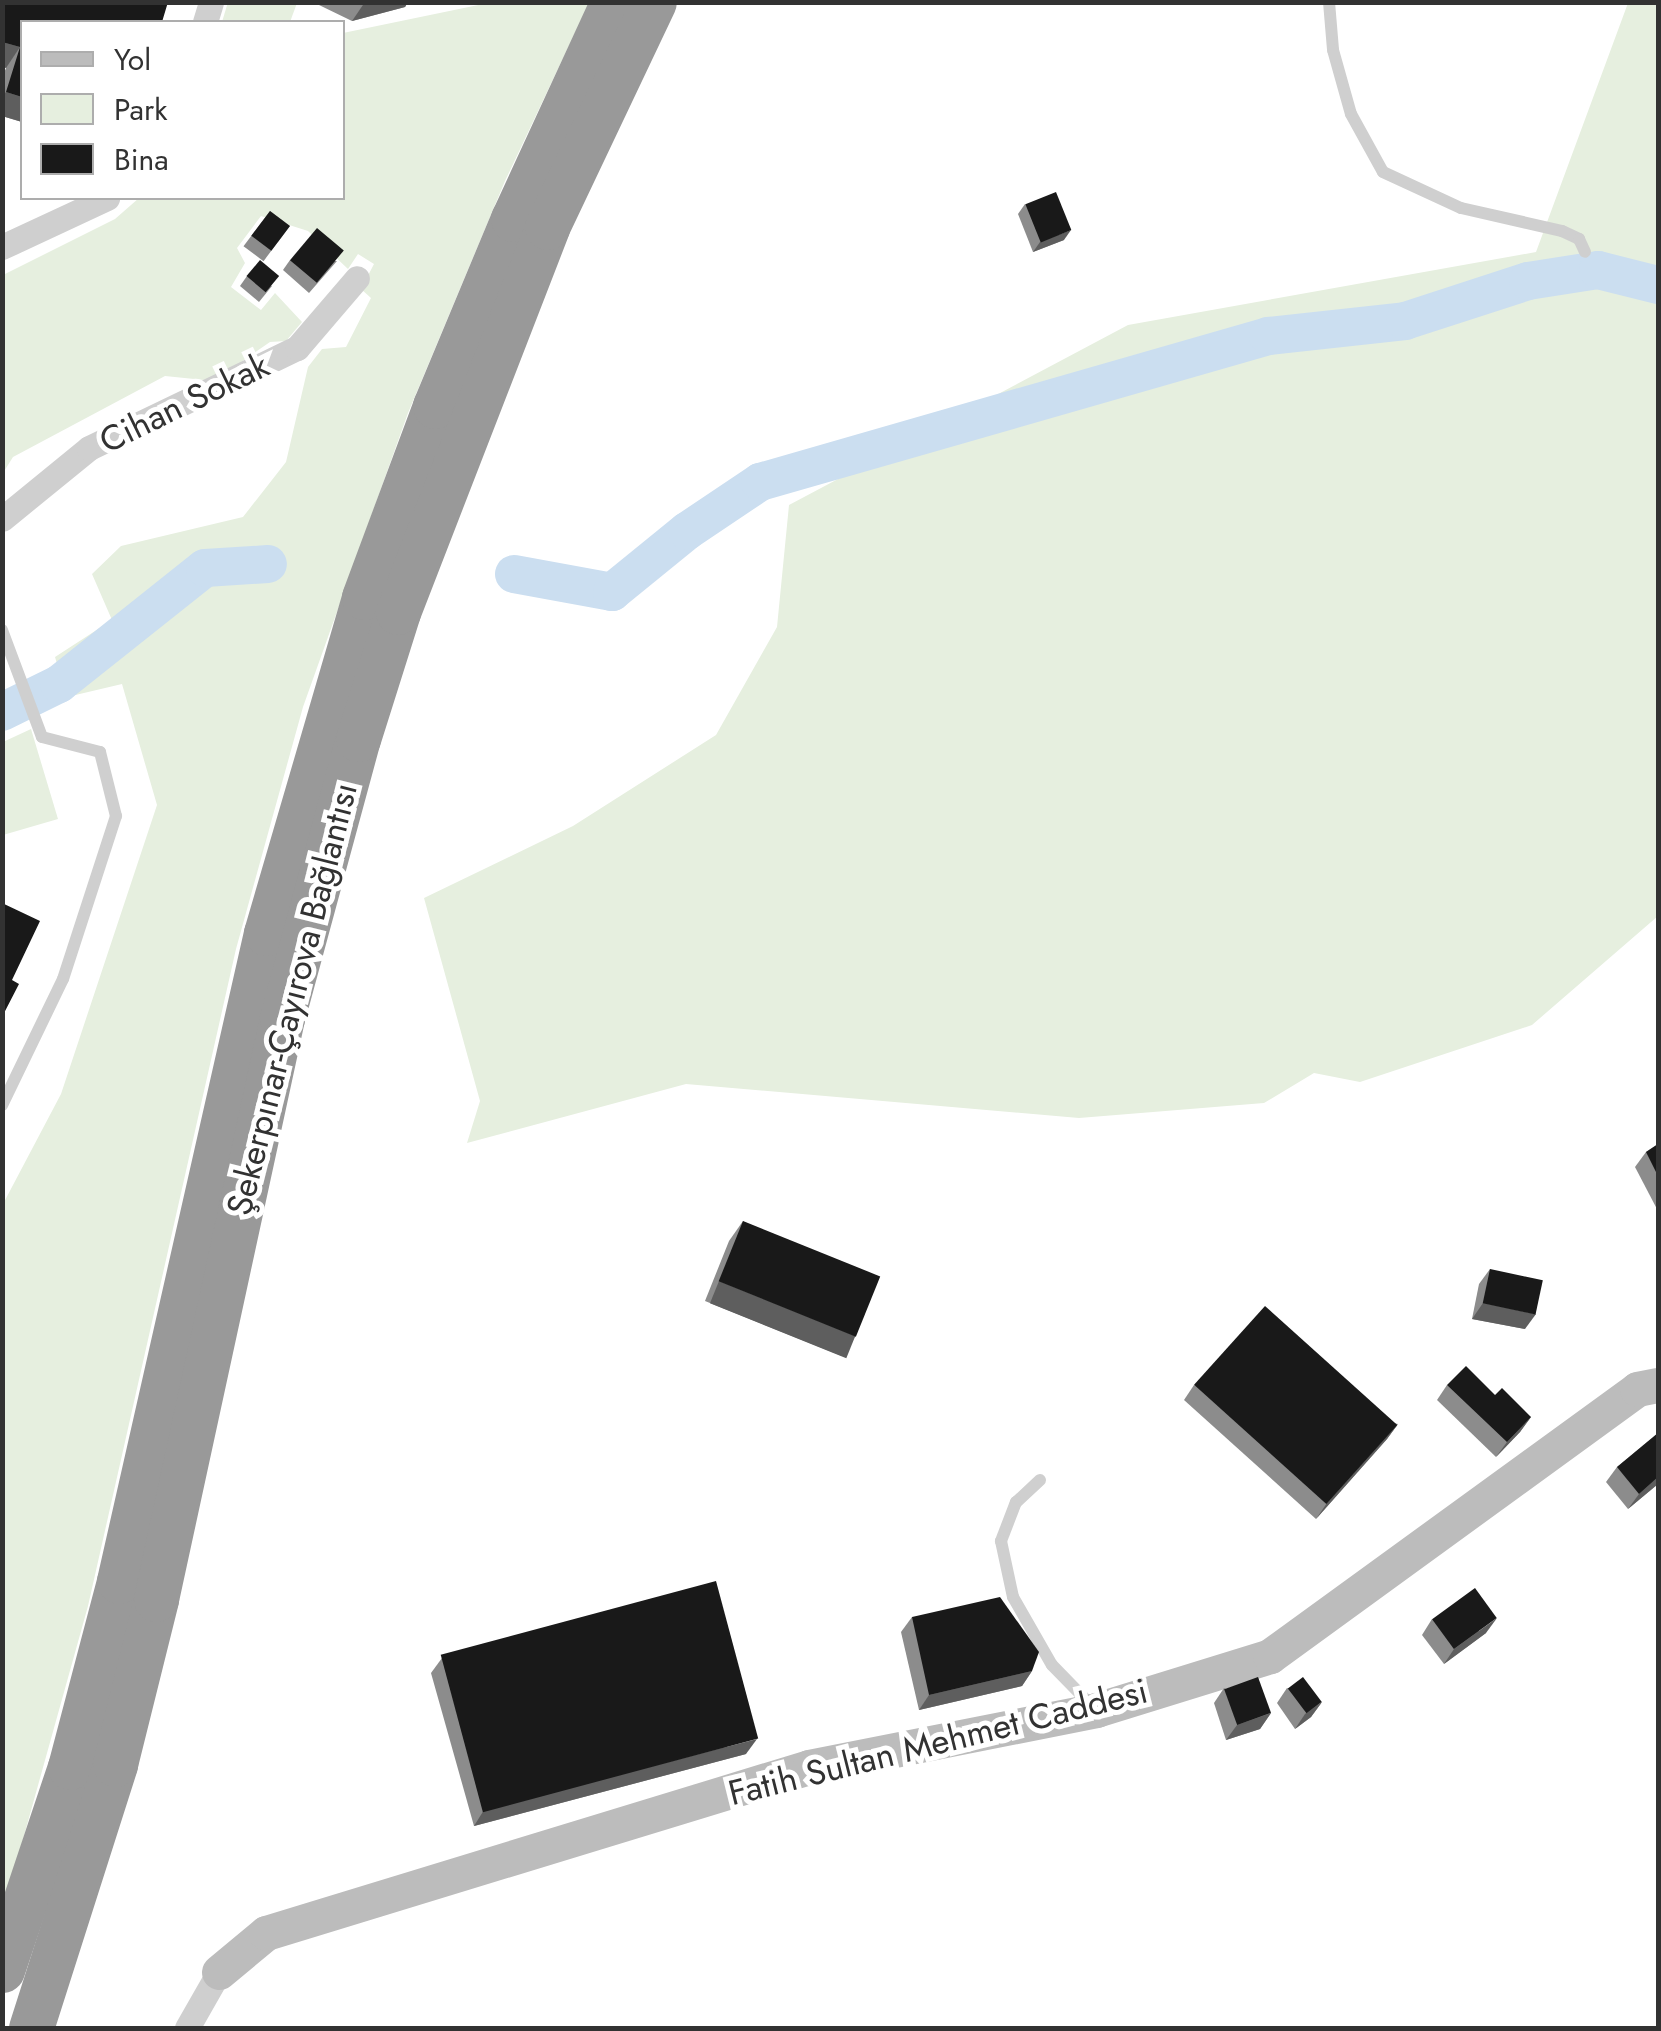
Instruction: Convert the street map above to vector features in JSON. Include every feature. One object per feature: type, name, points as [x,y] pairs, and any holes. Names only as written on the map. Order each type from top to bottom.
[{"type":"highway","name":"Şekerpınar-Çayırova Bağlantısı","points":[[2,1970],[70,1767],[119,1581],[266,933],[364,596],[435,406],[521,201],[613,2]]},
{"type":"highway","name":"Şekerpınar-Çayırova Bağlantısı","points":[[31,2028],[88,1859],[120,1744],[156,1599],[282,1018],[358,739],[398,612],[540,245],[654,2]]},
{"type":"street","points":[[2,248],[103,200]]},
{"type":"street","name":"Cihan Sokak","points":[[2,519],[89,448],[298,348],[357,278]]},
{"type":"street","name":"Fatih Sultan Mehmet Caddesi","points":[[220,1972],[266,1933],[810,1767],[1096,1710],[1270,1656],[1637,1389],[1658,1385]]},
{"type":"street","points":[[187,2028],[220,1972]]},
{"type":"lane","points":[[1329,2],[1332,50],[1351,114],[1383,172],[1461,208],[1562,231],[1579,240],[1585,252]]},
{"type":"lane","points":[[2,630],[42,736],[100,752],[116,816],[62,979],[2,1105]]},
{"type":"lane","points":[[1040,1480],[1016,1502],[1001,1541],[1013,1597],[1052,1665],[1096,1710]]},
{"type":"green space","points":[[228,2],[297,2],[291,20],[223,20]]},
{"type":"green space","points":[[488,3],[589,3],[505,181],[408,413],[303,707],[236,949],[88,1606],[3,1911],[3,1204],[61,1094],[157,805],[122,684],[67,697],[55,657],[112,620],[92,574],[121,546],[243,517],[286,462],[308,367],[322,349],[346,347],[371,298],[361,289],[374,264],[358,254],[348,269],[308,231],[261,216],[237,248],[245,263],[231,287],[261,310],[275,293],[302,322],[286,341],[270,342],[221,376],[204,380],[165,376],[13,457],[3,473],[3,275],[115,219],[137,200],[345,200],[345,33]]},
{"type":"green space","points":[[1628,3],[1658,3],[1658,916],[1532,1025],[1360,1082],[1314,1073],[1264,1103],[1079,1118],[686,1084],[467,1143],[480,1101],[424,898],[573,826],[716,735],[777,627],[789,505],[1128,325],[1536,252]]},
{"type":"green space","points":[[31,729],[58,819],[3,835],[3,742]]},
{"type":"building","points":[[2,2],[168,2],[163,20],[20,20],[20,47],[2,42]]},
{"type":"building","points":[[20,47],[20,96],[6,92]]},
{"type":"building","points":[[1056,192],[1071,230],[1041,242],[1025,204]]},
{"type":"building","points":[[270,211],[290,226],[271,251],[251,236]]},
{"type":"building","points":[[317,228],[344,250],[317,283],[290,260]]},
{"type":"building","points":[[260,260],[279,276],[266,292],[247,276]]},
{"type":"building","points":[[2,903],[40,921],[12,980],[19,984],[2,1017]]},
{"type":"building","points":[[1658,1144],[1658,1176],[1646,1152]]},
{"type":"building","points":[[743,1221],[880,1276],[856,1337],[719,1281]]},
{"type":"building","points":[[1490,1269],[1543,1280],[1536,1314],[1483,1303]]},
{"type":"building","points":[[1265,1306],[1397,1425],[1326,1504],[1194,1385]]},
{"type":"building","points":[[1466,1366],[1495,1395],[1502,1388],[1531,1417],[1507,1442],[1447,1385]]},
{"type":"building","points":[[1658,1433],[1658,1477],[1639,1494],[1617,1467]]},
{"type":"building","points":[[716,1581],[758,1738],[483,1812],[441,1655]]},
{"type":"building","points":[[1475,1588],[1497,1618],[1454,1649],[1432,1619]]},
{"type":"building","points":[[1000,1597],[1039,1652],[1032,1671],[929,1695],[912,1617]]},
{"type":"building","points":[[1258,1677],[1271,1713],[1237,1725],[1224,1689]]},
{"type":"building","points":[[1303,1677],[1322,1702],[1306,1713],[1288,1688]]},
{"type":"waterway","points":[[514,574],[612,592],[687,531],[760,482],[1268,336],[1405,321],[1528,281],[1598,270],[1658,285]]},
{"type":"waterway","points":[[2,712],[59,684],[205,568],[268,564]]}]
